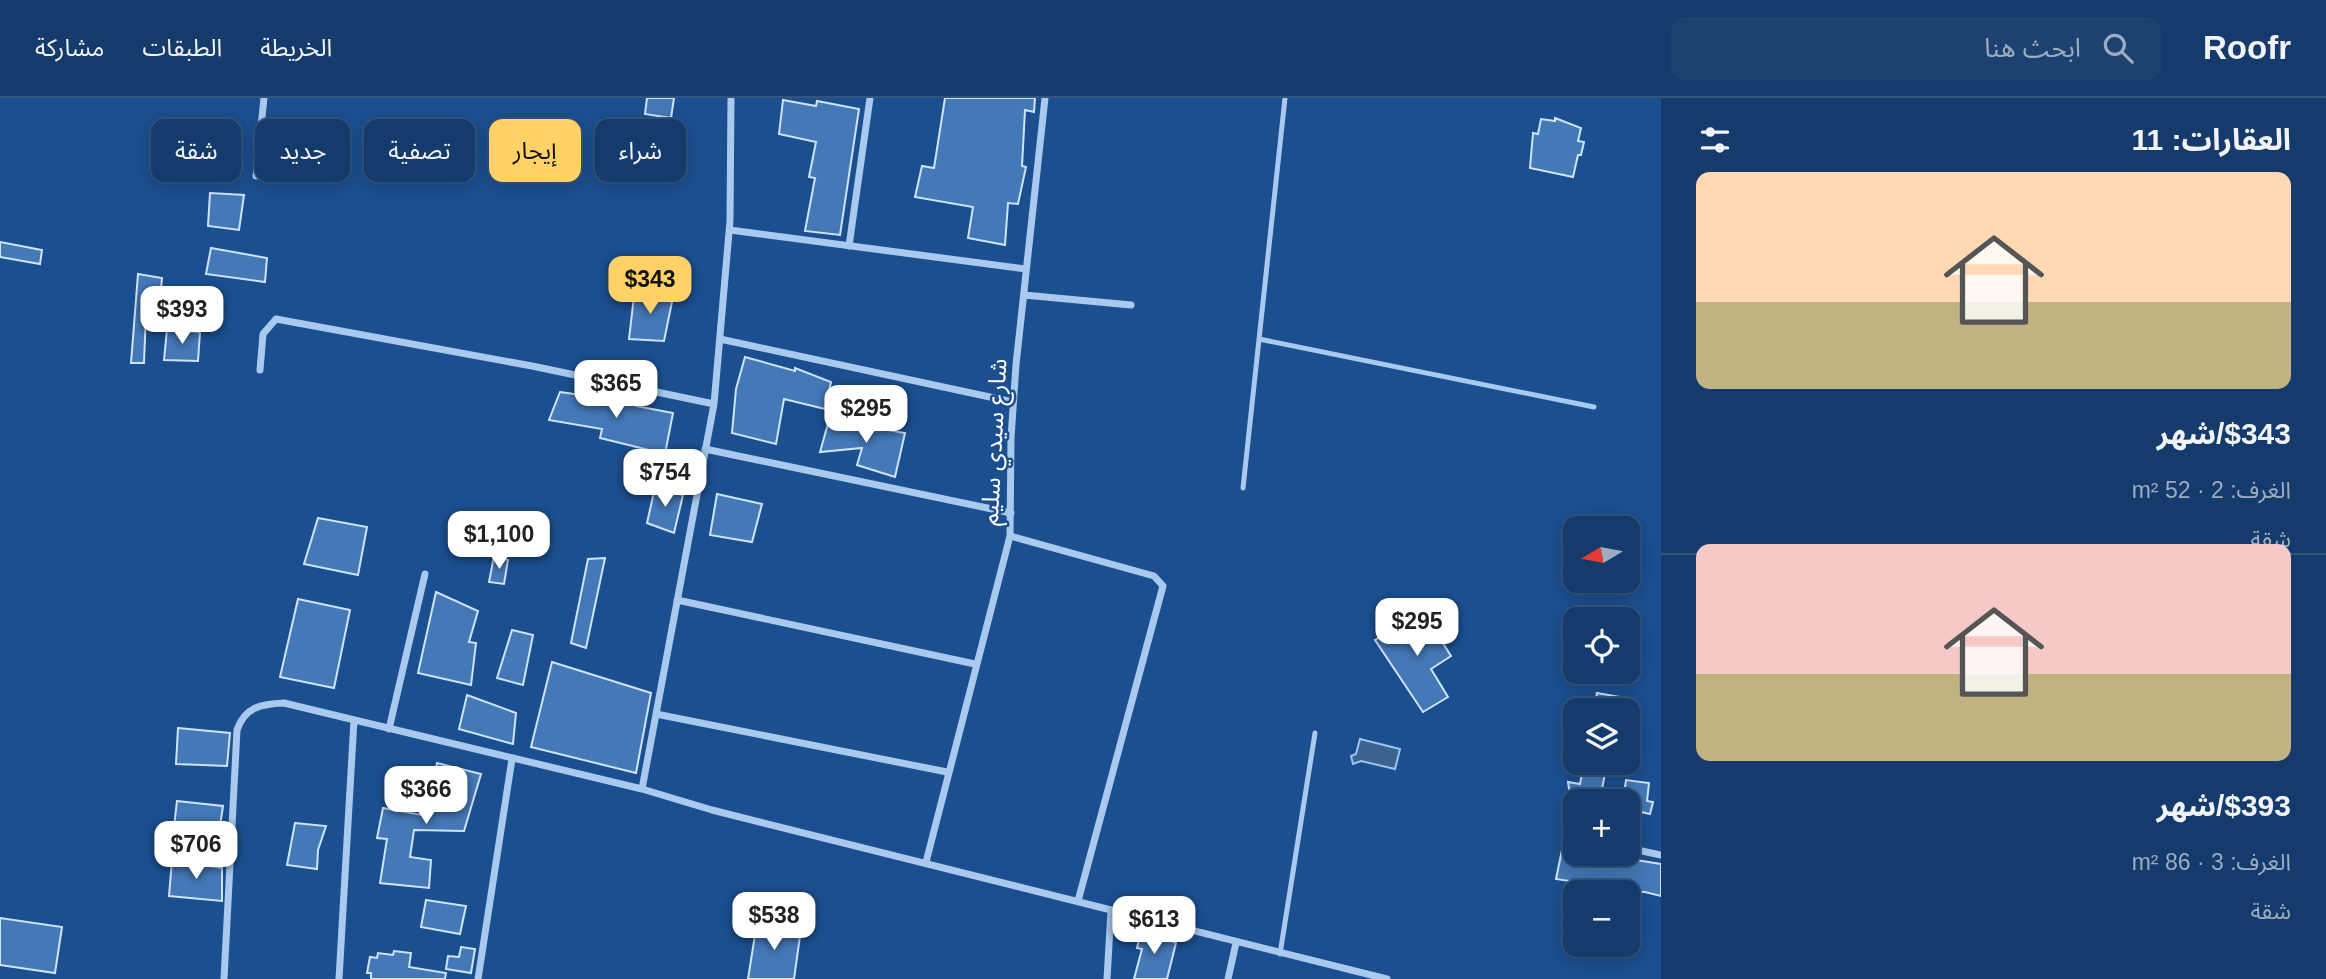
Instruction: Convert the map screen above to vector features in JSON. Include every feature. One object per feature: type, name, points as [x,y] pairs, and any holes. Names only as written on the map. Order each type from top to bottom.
[{"type":"street","points":[[262,119],[264,98]]},
{"type":"street","points":[[642,789],[714,404],[730,230],[731,98]]},
{"type":"street","points":[[849,246],[870,98]]},
{"type":"street","name":"شارع سيدي سليم","points":[[926,862],[947,772],[1010,536],[1013,402],[1045,98]]},
{"type":"street","points":[[730,230],[1026,269]]},
{"type":"street","points":[[1024,295],[1131,305]]},
{"type":"street","points":[[260,370],[263,334],[276,319],[532,366],[714,404]]},
{"type":"street","points":[[720,340],[1013,402]]},
{"type":"street","points":[[705,449],[1011,513]]},
{"type":"street","points":[[1010,536],[1154,576],[1163,586],[1078,901]]},
{"type":"street","points":[[389,729],[425,574]]},
{"type":"street","points":[[677,600],[975,664]]},
{"type":"street","points":[[224,979],[237,730],[242,716],[264,704],[284,703],[642,789],[712,810],[1387,979]]},
{"type":"street","points":[[656,714],[947,772]]},
{"type":"street","points":[[339,979],[354,720]]},
{"type":"street","points":[[478,979],[512,758]]},
{"type":"street","points":[[1640,851],[1661,855]]},
{"type":"street","points":[[1107,979],[1111,910]]},
{"type":"street","points":[[1228,979],[1236,943]]},
{"type":"lane","points":[[1243,488],[1285,98]]},
{"type":"lane","points":[[1259,339],[1594,407]]},
{"type":"lane","points":[[1280,954],[1315,733]]},
{"type":"water","points":[[1360,739],[1400,749],[1395,769],[1361,761],[1353,764],[1351,756],[1356,754]]},
{"type":"building","points":[[647,98],[674,98],[671,118],[645,114]]},
{"type":"building","points":[[945,98],[1035,98],[1034,112],[1025,110],[1022,166],[1026,167],[1018,204],[1008,203],[1005,245],[968,238],[973,207],[915,197],[922,166],[934,168]]},
{"type":"building","points":[[783,100],[816,106],[817,101],[859,109],[840,235],[805,231],[815,178],[809,177],[816,142],[779,134]]},
{"type":"building","points":[[1555,118],[1581,128],[1578,141],[1584,142],[1573,177],[1530,168],[1533,133],[1538,134],[1541,119],[1555,121]]},
{"type":"building","points":[[210,193],[244,195],[239,230],[208,226]]},
{"type":"building","points":[[0,242],[42,250],[40,264],[0,257]]},
{"type":"building","points":[[211,248],[267,258],[265,282],[206,274]]},
{"type":"building","points":[[138,274],[162,278],[161,289],[167,290],[165,302],[159,302],[157,313],[146,312],[144,363],[131,363]]},
{"type":"building","points":[[635,288],[673,297],[664,341],[629,339]]},
{"type":"building","points":[[167,329],[200,332],[198,361],[164,360]]},
{"type":"building","points":[[745,357],[795,371],[795,368],[831,382],[825,409],[784,399],[776,444],[732,433],[736,389]]},
{"type":"building","points":[[560,392],[637,403],[636,406],[673,413],[665,454],[600,438],[602,429],[549,420]]},
{"type":"building","points":[[829,420],[905,433],[895,477],[857,465],[862,448],[820,452]]},
{"type":"building","points":[[655,487],[683,495],[674,533],[647,523]]},
{"type":"building","points":[[717,494],[762,504],[752,542],[710,535]]},
{"type":"building","points":[[318,518],[367,527],[358,575],[304,564]]},
{"type":"building","points":[[494,556],[508,560],[504,584],[489,582]]},
{"type":"building","points":[[605,558],[586,648],[571,643],[588,559]]},
{"type":"building","points":[[436,592],[478,611],[469,642],[476,643],[471,685],[418,673]]},
{"type":"building","points":[[298,599],[350,610],[334,688],[280,677]]},
{"type":"building","points":[[1422,610],[1451,656],[1431,669],[1448,697],[1423,712],[1375,640]]},
{"type":"building","points":[[512,630],[533,635],[523,685],[497,678]]},
{"type":"building","points":[[552,662],[651,693],[636,773],[531,747]]},
{"type":"building","points":[[1597,693],[1620,697],[1620,698],[1596,698]]},
{"type":"building","points":[[467,695],[516,713],[513,744],[459,729]]},
{"type":"building","points":[[178,728],[230,733],[227,766],[176,764]]},
{"type":"building","points":[[437,763],[481,774],[464,831],[414,830],[410,857],[431,860],[429,888],[380,883],[387,839],[377,838],[383,808],[428,816]]},
{"type":"building","points":[[1582,775],[1605,775],[1602,789],[1569,789],[1568,782],[1580,784]]},
{"type":"building","points":[[1626,780],[1649,783],[1647,801],[1653,802],[1650,814],[1640,812],[1640,789],[1625,789]]},
{"type":"building","points":[[177,801],[223,806],[218,840],[173,835]]},
{"type":"building","points":[[295,823],[326,826],[318,850],[317,869],[287,865]]},
{"type":"building","points":[[1563,845],[1563,866],[1640,866],[1640,861],[1661,864],[1661,896],[1640,892],[1640,880],[1556,879]]},
{"type":"building","points":[[172,860],[222,868],[222,901],[169,896]]},
{"type":"building","points":[[426,900],[466,906],[460,934],[421,927]]},
{"type":"building","points":[[0,918],[62,927],[55,973],[0,965]]},
{"type":"building","points":[[757,922],[801,929],[794,979],[748,979]]},
{"type":"building","points":[[1149,928],[1162,931],[1161,936],[1176,943],[1167,979],[1134,979],[1142,949],[1137,948],[1141,931],[1148,933]]},
{"type":"building","points":[[461,947],[475,949],[471,973],[446,969],[448,956],[459,957]]},
{"type":"building","points":[[394,951],[411,953],[409,967],[446,973],[445,979],[371,979],[371,973],[367,973],[370,957],[377,958],[378,953],[393,955]]}]
